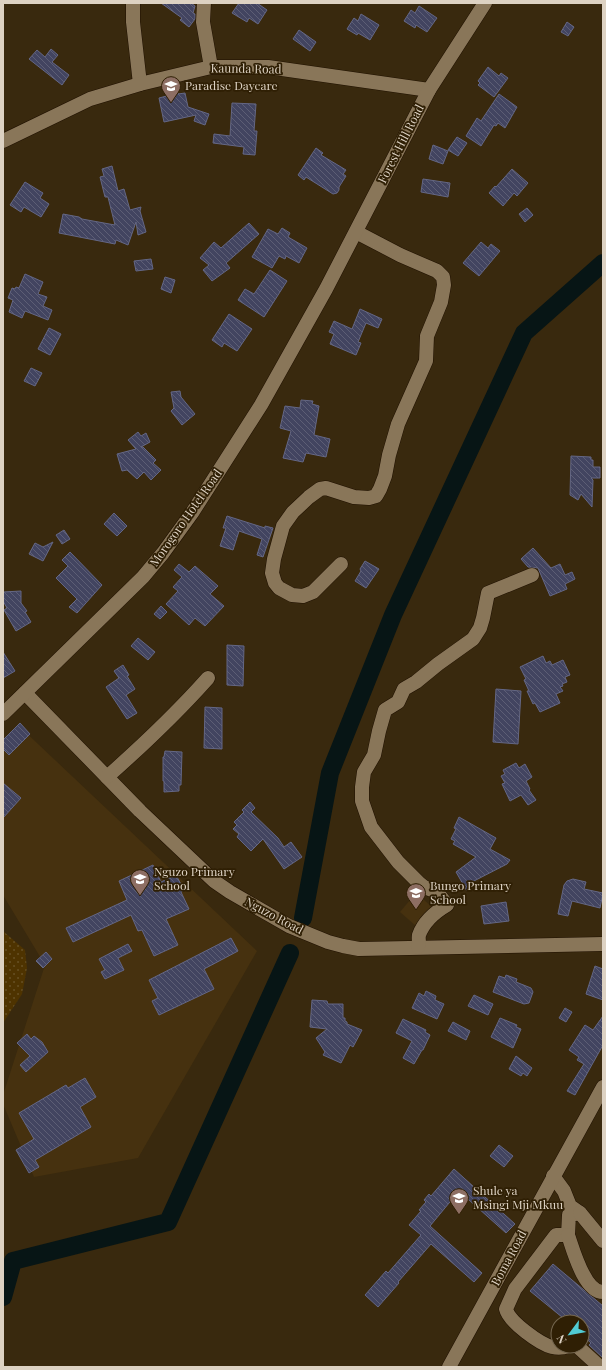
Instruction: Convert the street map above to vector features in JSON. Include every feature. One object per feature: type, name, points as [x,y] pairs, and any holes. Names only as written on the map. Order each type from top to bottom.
[{"type":"street","points":[[133,3],[133,22],[140,84]]},
{"type":"street","points":[[204,3],[203,22],[211,67]]},
{"type":"street","name":"Forest Hill Road","points":[[326,289],[429,90],[485,3]]},
{"type":"street","name":"Kaunda Road","points":[[3,141],[90,99],[140,84],[211,67],[268,67],[429,90]]},
{"type":"street","points":[[341,564],[313,592],[303,596],[292,595],[279,588],[275,583],[272,573],[274,559],[283,526],[293,512],[309,497],[320,489],[326,488],[354,497],[369,498],[376,496],[385,476],[389,455],[397,428],[413,387],[426,361],[427,336],[441,302],[445,282],[442,274],[437,271],[400,255],[356,232]]},
{"type":"street","name":"Morogoro Hotel Road","points":[[3,714],[143,577],[163,553],[208,490],[261,405],[326,289]]},
{"type":"street","points":[[418,947],[418,936],[424,924],[435,912],[446,905],[437,892],[419,884],[398,862],[371,827],[362,801],[364,772],[374,755],[385,710],[398,702],[404,689],[416,682],[473,639],[480,628],[488,592],[532,575]]},
{"type":"street","points":[[107,778],[179,710],[208,678]]},
{"type":"street","name":"Nguzo Road","points":[[24,693],[140,811],[214,881],[230,892],[289,926],[312,936],[343,946],[358,948],[603,944]]},
{"type":"street","name":"Boma Road","points":[[449,1367],[603,1086]]},
{"type":"street","points":[[553,1176],[564,1191],[570,1206],[580,1213],[603,1241]]},
{"type":"street","points":[[580,1213],[569,1215],[568,1235],[581,1270],[588,1282],[599,1292],[603,1292]]},
{"type":"street","points":[[550,1346],[544,1344],[515,1323],[509,1317],[506,1309],[515,1289],[556,1235],[568,1235]]},
{"type":"street","points":[[586,1354],[600,1367]]},
{"type":"shaded area","points":[[19,726],[257,951],[138,1158],[34,1177],[3,1104],[3,1095],[45,965],[3,895],[3,748]]},
{"type":"shaded area","name":"Bungo Primary School","points":[[416,893],[432,907],[416,926],[400,912]]},
{"type":"shaded area","points":[[3,931],[25,950],[27,968],[22,994],[3,1023]]},
{"type":"building","points":[[161,3],[191,3],[195,6],[193,13],[195,14],[195,19],[189,27],[180,20],[182,18]]},
{"type":"building","points":[[239,3],[257,3],[267,10],[258,24],[249,18],[247,22],[232,13]]},
{"type":"building","points":[[419,6],[437,18],[427,32],[416,25],[415,28],[404,21],[411,10],[415,13]]},
{"type":"building","points":[[361,14],[379,25],[370,40],[347,29],[354,18],[358,21]]},
{"type":"building","points":[[567,22],[574,27],[568,36],[561,32]]},
{"type":"building","points":[[299,30],[316,42],[310,51],[293,39]]},
{"type":"building","points":[[51,49],[58,55],[52,62],[69,75],[62,85],[29,59],[37,50],[45,57]]},
{"type":"building","points":[[488,67],[499,76],[501,73],[508,78],[494,97],[478,85],[480,83],[478,81]]},
{"type":"building","points":[[178,93],[185,93],[188,107],[209,114],[205,125],[194,121],[196,115],[164,122],[159,98]]},
{"type":"building","points":[[499,94],[517,107],[505,128],[498,123],[496,126],[494,125],[481,146],[466,136],[477,118],[481,121]]},
{"type":"building","points":[[232,103],[256,104],[254,131],[257,131],[255,155],[243,154],[244,147],[213,143],[214,134],[230,136]]},
{"type":"building","points":[[457,137],[467,143],[458,156],[448,150]]},
{"type":"building","points":[[433,145],[448,151],[443,164],[429,159]]},
{"type":"building","points":[[316,148],[323,153],[321,155],[346,170],[343,174],[346,176],[337,193],[333,194],[306,177],[304,180],[298,175]]},
{"type":"building","points":[[112,166],[118,191],[124,189],[130,210],[141,207],[140,211],[146,232],[138,235],[136,222],[128,245],[116,240],[115,244],[59,233],[63,214],[115,225],[108,197],[105,197],[100,177],[104,176],[102,169]]},
{"type":"building","points":[[512,169],[528,183],[517,196],[514,193],[503,206],[489,193]]},
{"type":"building","points":[[423,179],[450,183],[448,197],[421,192]]},
{"type":"building","points":[[25,182],[43,193],[40,198],[49,204],[41,217],[24,207],[21,212],[10,205]]},
{"type":"building","points":[[527,208],[533,215],[525,222],[519,214]]},
{"type":"building","points":[[249,223],[259,234],[226,263],[230,268],[212,281],[203,270],[209,265],[200,258],[214,242],[221,248]]},
{"type":"building","points":[[282,228],[290,233],[288,237],[307,248],[299,263],[286,256],[285,259],[279,256],[272,268],[252,257],[268,229],[278,234]]},
{"type":"building","points":[[481,242],[488,248],[491,244],[500,251],[479,276],[463,263]]},
{"type":"building","points":[[151,259],[153,269],[136,271],[134,261]]},
{"type":"building","points":[[270,270],[287,281],[264,317],[238,300],[245,289],[254,294]]},
{"type":"building","points":[[25,274],[43,282],[38,294],[47,297],[43,306],[52,310],[48,320],[25,311],[22,318],[9,312],[13,300],[8,298],[12,288],[19,288]]},
{"type":"building","points":[[165,277],[175,280],[171,293],[161,289]]},
{"type":"building","points":[[360,309],[382,319],[378,328],[366,323],[358,342],[361,343],[356,355],[330,344],[334,334],[329,332],[334,321],[352,329]]},
{"type":"building","points":[[229,314],[252,329],[237,351],[224,343],[222,347],[212,340]]},
{"type":"building","points":[[49,328],[61,334],[50,355],[38,349]]},
{"type":"building","points":[[31,368],[42,373],[35,386],[24,381]]},
{"type":"building","points":[[180,391],[181,397],[195,414],[182,425],[171,411],[174,408],[171,392]]},
{"type":"building","points":[[301,400],[313,401],[312,404],[319,406],[314,435],[330,439],[326,457],[306,453],[303,462],[283,458],[291,431],[280,428],[285,406],[300,408]]},
{"type":"building","points":[[138,432],[141,436],[146,433],[150,442],[141,447],[143,447],[156,460],[153,463],[161,470],[151,480],[144,472],[137,479],[127,470],[122,471],[117,454],[136,449],[128,440]]},
{"type":"building","points":[[571,456],[591,457],[591,460],[593,460],[593,467],[600,467],[600,478],[591,478],[593,480],[592,507],[581,494],[578,500],[570,495]]},
{"type":"building","points":[[114,513],[127,526],[117,536],[104,524]]},
{"type":"building","points":[[227,516],[265,528],[265,526],[273,528],[263,557],[257,555],[262,539],[239,531],[233,550],[220,546],[226,528],[223,528]]},
{"type":"building","points":[[64,530],[70,539],[62,544],[56,535]]},
{"type":"building","points":[[53,542],[43,561],[29,554],[35,543],[43,547]]},
{"type":"building","points":[[533,548],[551,568],[560,564],[565,575],[572,572],[575,579],[565,584],[567,589],[550,596],[538,568],[528,567],[521,559]]},
{"type":"building","points":[[70,552],[102,585],[77,613],[69,607],[77,599],[56,578],[68,566],[62,560]]},
{"type":"building","points":[[365,561],[379,569],[366,588],[355,581]]},
{"type":"building","points":[[179,564],[189,572],[195,566],[218,586],[210,594],[224,606],[205,626],[195,618],[189,625],[166,604],[178,591],[173,587],[182,577],[174,570]]},
{"type":"building","points":[[21,591],[21,603],[27,611],[25,612],[31,622],[16,631],[4,610],[7,608],[3,601],[3,592]]},
{"type":"building","points":[[161,606],[167,612],[160,619],[154,614]]},
{"type":"building","points":[[138,638],[155,652],[148,660],[131,646]]},
{"type":"building","points":[[227,645],[244,646],[243,686],[227,685]]},
{"type":"building","points":[[3,652],[15,671],[3,678]]},
{"type":"building","points":[[543,656],[546,663],[550,661],[552,665],[563,660],[570,675],[565,677],[567,682],[562,684],[563,686],[560,687],[563,691],[556,694],[560,703],[540,712],[535,703],[533,704],[527,691],[529,691],[524,680],[526,679],[520,667]]},
{"type":"building","points":[[123,665],[129,675],[127,676],[135,689],[126,695],[137,713],[127,719],[106,687],[119,678],[114,671]]},
{"type":"building","points":[[496,689],[521,691],[518,744],[493,742]]},
{"type":"building","points":[[205,707],[222,708],[222,749],[204,748]]},
{"type":"building","points":[[20,723],[30,734],[9,755],[3,749],[3,740]]},
{"type":"building","points":[[165,751],[182,752],[181,785],[179,785],[179,791],[164,792],[163,757]]},
{"type":"building","points":[[516,763],[519,768],[525,764],[532,777],[526,781],[530,789],[529,790],[536,800],[528,805],[521,795],[510,801],[502,784],[505,783],[501,776],[505,774],[503,770]]},
{"type":"building","points":[[3,783],[21,798],[3,818]]},
{"type":"building","points":[[250,802],[255,808],[251,812],[278,838],[284,847],[291,842],[302,857],[284,869],[263,839],[251,851],[237,837],[239,834],[233,829],[237,825],[234,822],[244,812],[242,810]]},
{"type":"building","points":[[459,817],[496,838],[490,849],[510,860],[507,864],[470,883],[467,891],[456,872],[476,857],[453,844],[455,841],[451,839],[456,829],[454,828]]},
{"type":"building","points":[[153,865],[161,882],[176,875],[184,890],[181,892],[189,909],[166,919],[178,945],[154,956],[142,930],[138,931],[131,915],[73,942],[66,928],[127,900],[119,881]]},
{"type":"building","points":[[573,879],[586,882],[584,889],[603,893],[600,908],[572,901],[568,916],[558,914],[564,885],[567,881]]},
{"type":"building","points":[[506,902],[509,921],[484,924],[481,906]]},
{"type":"building","points":[[231,938],[238,951],[204,969],[214,989],[159,1015],[152,1001],[158,998],[149,980]]},
{"type":"building","points":[[128,944],[132,951],[118,958],[124,970],[105,979],[101,972],[105,970],[99,959]]},
{"type":"building","points":[[46,952],[52,959],[43,968],[36,961]]},
{"type":"building","points":[[595,966],[603,969],[603,1000],[586,994]]},
{"type":"building","points":[[506,975],[517,979],[516,982],[531,988],[533,992],[529,1003],[524,1004],[493,992],[499,976],[505,978]]},
{"type":"building","points":[[426,991],[436,996],[435,1000],[444,1004],[437,1019],[412,1008],[419,993],[424,996]]},
{"type":"building","points":[[474,995],[493,1004],[488,1015],[468,1006]]},
{"type":"building","points":[[312,1000],[327,1001],[328,1004],[343,1004],[343,1018],[345,1018],[347,1024],[362,1030],[353,1047],[350,1045],[341,1063],[323,1055],[325,1052],[316,1038],[327,1029],[310,1027]]},
{"type":"building","points":[[565,1008],[572,1012],[566,1022],[559,1018]]},
{"type":"building","points":[[603,1016],[603,1045],[575,1095],[567,1091],[584,1064],[577,1060],[579,1057],[569,1050],[585,1025],[593,1030]]},
{"type":"building","points":[[500,1018],[517,1025],[516,1027],[521,1029],[513,1048],[491,1037]]},
{"type":"building","points":[[403,1019],[426,1030],[425,1032],[430,1035],[414,1064],[403,1058],[412,1041],[396,1033]]},
{"type":"building","points":[[453,1022],[470,1031],[466,1040],[448,1031]]},
{"type":"building","points":[[27,1034],[31,1039],[34,1036],[42,1042],[48,1052],[26,1072],[20,1065],[30,1056],[17,1043]]},
{"type":"building","points":[[516,1056],[532,1068],[527,1076],[523,1073],[521,1076],[509,1069]]},
{"type":"building","points":[[85,1078],[96,1097],[80,1107],[91,1127],[35,1160],[39,1167],[29,1173],[16,1150],[34,1139],[19,1113],[66,1085],[68,1088]]},
{"type":"building","points":[[499,1145],[513,1156],[504,1167],[490,1156]]},
{"type":"building","points":[[454,1169],[515,1224],[506,1233],[459,1191],[430,1226],[482,1273],[474,1282],[431,1244],[378,1307],[365,1295],[386,1271],[388,1273],[421,1235],[409,1225],[421,1211],[419,1210],[426,1202],[424,1200],[429,1194],[431,1196]]},
{"type":"building","points":[[553,1264],[603,1306],[603,1358],[590,1346],[590,1314],[558,1314],[530,1291]]},
{"type":"waterway","points":[[303,918],[330,773],[393,615],[524,333],[603,263]]},
{"type":"waterway","points":[[3,1297],[13,1261],[168,1222],[290,953]]},
{"type":"place","name":"Paradise Daycare","points":[[171,103]]},
{"type":"place","name":"Nguzo Primary School","points":[[140,896]]},
{"type":"place","name":"Bungo Primary School","points":[[416,910]]},
{"type":"place","name":"Shule ya Msingi Mji Mkuu","points":[[459,1215]]}]
